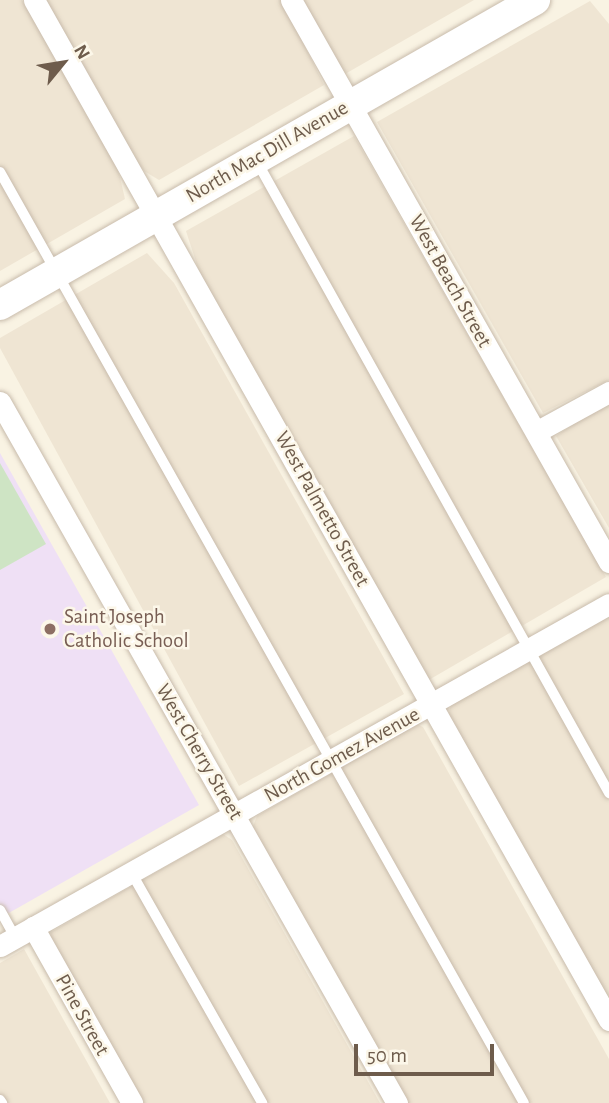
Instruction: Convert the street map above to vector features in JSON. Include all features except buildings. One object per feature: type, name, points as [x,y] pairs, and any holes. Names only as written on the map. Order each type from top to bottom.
[{"type":"street","name":"West Palmetto Street","points":[[34,0],[158,215],[609,1020]]},
{"type":"street","name":"West Beach Street","points":[[291,0],[609,562]]},
{"type":"street","name":"North Mac Dill Avenue","points":[[0,305],[534,0]]},
{"type":"street","points":[[536,432],[609,392]]},
{"type":"street","name":"West Cherry Street","points":[[0,402],[397,1103]]},
{"type":"street","name":"North Gomez Avenue","points":[[16,937],[609,604]]},
{"type":"street","name":"Pine Street","points":[[16,937],[132,1103]]},
{"type":"lane","points":[[255,159],[609,793]]},
{"type":"lane","points":[[0,172],[524,1103]]},
{"type":"lane","points":[[131,873],[262,1103]]},
{"type":"lane","points":[[0,910],[16,937]]},
{"type":"shaded area","points":[[0,0],[22,0],[117,165],[125,199],[0,271]]},
{"type":"shaded area","points":[[42,0],[282,0],[324,85],[159,180],[144,171],[131,154]]},
{"type":"shaded area","points":[[301,0],[474,0],[345,74]]},
{"type":"shaded area","points":[[590,1],[609,24],[609,380],[543,413],[377,122]]},
{"type":"shaded area","points":[[354,136],[606,577],[427,681],[199,271],[186,231]]},
{"type":"shaded area","points":[[147,253],[174,283],[404,694],[239,786],[0,348],[0,338]]},
{"type":"shaded area","points":[[609,400],[609,528],[556,436]]},
{"type":"shaded area","name":"Saint Joseph Catholic School","points":[[0,453],[199,805],[0,918]]},
{"type":"shaded area","points":[[609,614],[609,1006],[448,717],[451,704]]},
{"type":"shaded area","points":[[417,724],[423,727],[609,1059],[609,1103],[407,1103],[252,829],[257,816]]},
{"type":"shaded area","points":[[223,834],[232,840],[380,1103],[140,1103],[49,942],[51,932]]},
{"type":"shaded area","points":[[24,949],[110,1103],[0,1103],[0,963]]},
{"type":"green space","points":[[0,463],[46,544],[0,570]]},
{"type":"place","name":"Saint Joseph Catholic School","points":[[50,629]]}]
